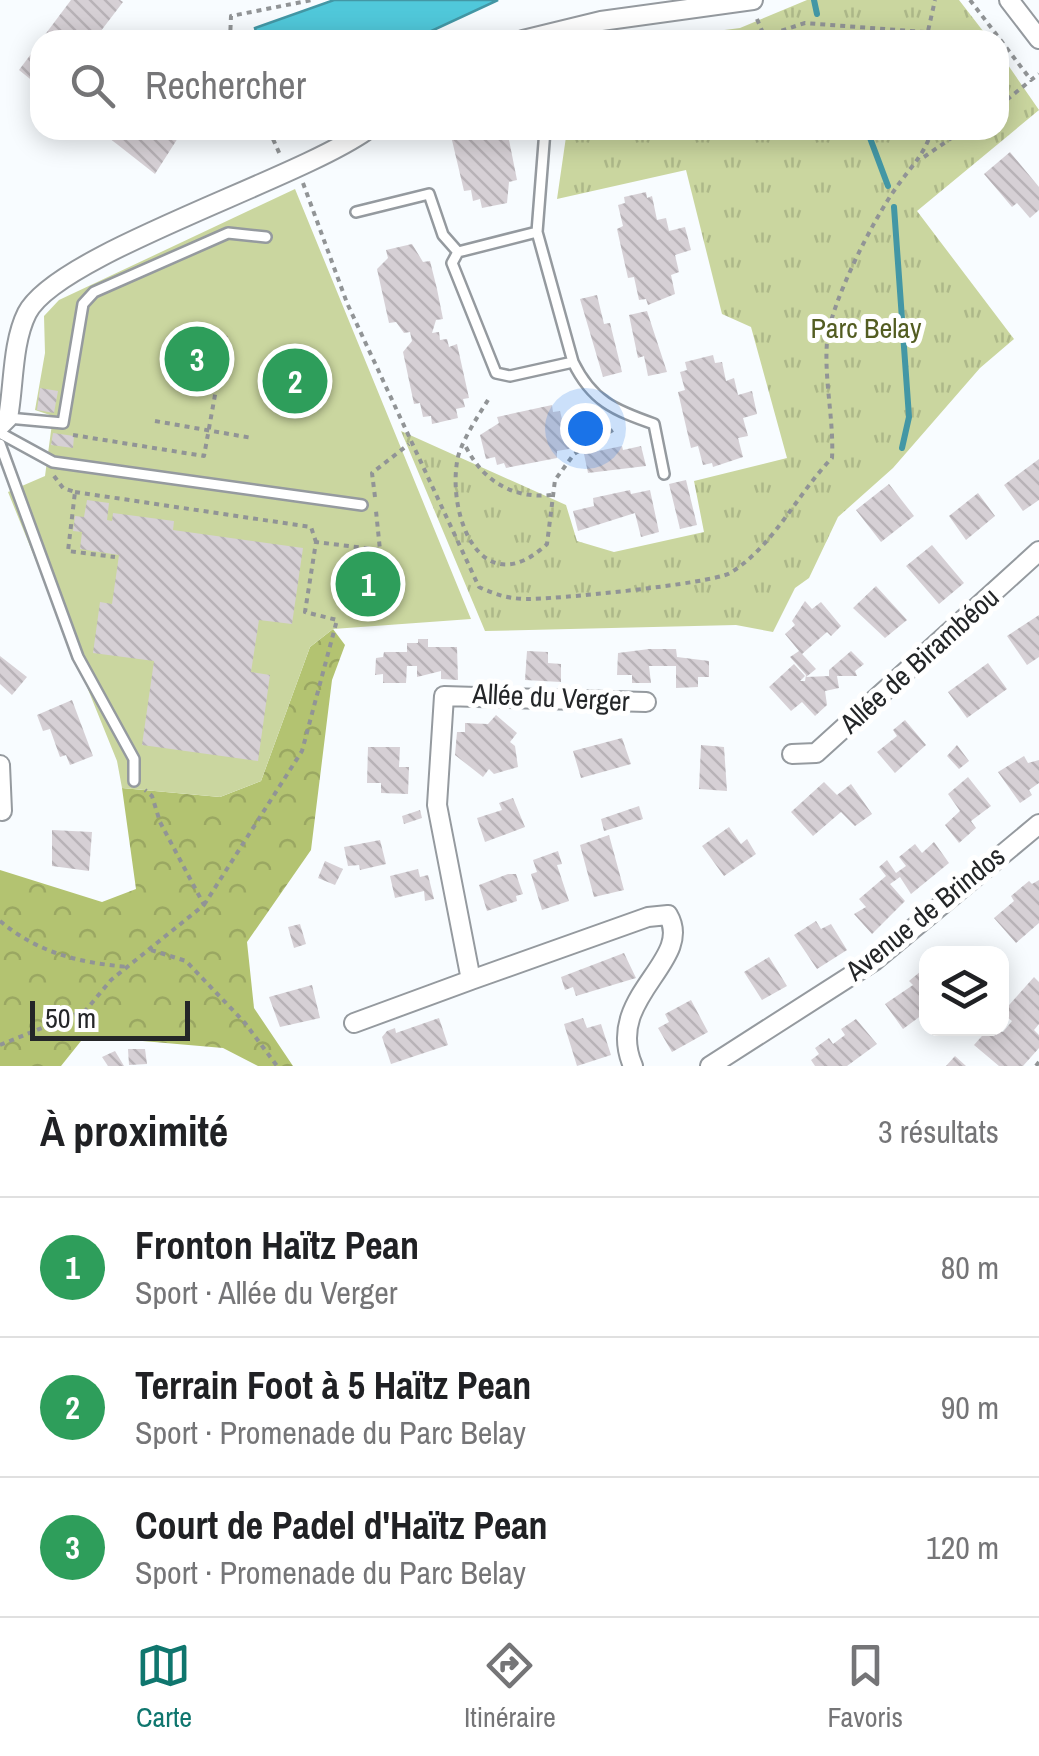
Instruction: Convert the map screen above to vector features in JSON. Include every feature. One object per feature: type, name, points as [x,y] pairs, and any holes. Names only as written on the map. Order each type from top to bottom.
[{"type":"street","points":[[580,30],[752,0]]},
{"type":"street","points":[[1009,0],[1039,39]]},
{"type":"street","points":[[3,426],[22,328],[44,291],[100,256],[303,168],[351,140]]},
{"type":"street","name":"Allée de Birambéou","points":[[792,754],[816,753],[1039,551]]},
{"type":"street","name":"Allée du Verger","points":[[471,980],[437,805],[444,696],[646,702]]},
{"type":"street","points":[[0,765],[2,811]]},
{"type":"street","name":"Avenue de Brindos","points":[[710,1066],[874,961],[1039,824]]},
{"type":"street","points":[[354,1023],[648,916],[668,915],[672,946],[626,1021],[625,1047],[634,1066]]},
{"type":"lane","points":[[544,140],[537,232],[573,362],[586,390],[621,412],[654,424],[664,474]]},
{"type":"lane","points":[[356,212],[429,194],[443,236],[458,252]]},
{"type":"lane","points":[[537,232],[458,252],[452,263],[496,373],[510,376],[573,362]]},
{"type":"lane","points":[[3,426],[63,423],[83,304],[94,292],[228,233],[266,237]]},
{"type":"lane","points":[[3,426],[61,463],[362,505]]},
{"type":"lane","points":[[0,444],[78,657],[134,759],[134,781]]},
{"type":"path","points":[[230,30],[231,16],[312,0]]},
{"type":"path","points":[[926,30],[935,0]]},
{"type":"path","points":[[970,0],[993,30]]},
{"type":"path","points":[[787,30],[805,23],[898,30]]},
{"type":"path","points":[[1009,51],[1031,80]]},
{"type":"path","points":[[1009,98],[1039,74]]},
{"type":"path","points":[[274,140],[283,161]]},
{"type":"path","points":[[924,156],[948,140]]},
{"type":"path","points":[[63,423],[70,434],[204,456],[226,334]]},
{"type":"path","points":[[488,400],[475,417],[466,447],[458,455],[456,486],[466,533],[482,560],[511,564],[547,544],[552,532],[555,480],[574,454],[616,428]]},
{"type":"path","points":[[155,421],[252,438]]},
{"type":"path","points":[[316,542],[380,550],[372,473],[410,443]]},
{"type":"path","points":[[466,447],[480,471],[502,487],[533,497],[552,494]]},
{"type":"path","points":[[0,1045],[86,1010],[111,980],[204,905],[302,750],[337,620],[306,612],[316,542],[312,527],[75,492],[53,478],[61,463]]},
{"type":"path","points":[[75,492],[68,551],[115,557]]},
{"type":"path","points":[[134,781],[152,796],[160,822],[204,905]]},
{"type":"path","points":[[0,921],[18,936],[76,962],[131,967]]},
{"type":"path","points":[[150,950],[186,961],[244,1023],[277,1066]]},
{"type":"green space","points":[[807,0],[959,0],[982,30],[724,30],[740,28]]},
{"type":"green space","name":"Parc Belay","points":[[1009,66],[1039,110],[1009,135]]},
{"type":"green space","name":"Parc Belay","points":[[566,140],[1003,140],[917,211],[1014,339],[980,368],[893,468],[838,517],[809,578],[795,588],[773,632],[736,625],[485,631],[401,431],[566,505],[577,541],[614,552],[704,532],[694,481],[787,458],[751,327],[722,314],[686,170],[557,199]]},
{"type":"green space","points":[[295,189],[471,619],[333,629],[310,647],[261,781],[220,797],[122,788],[117,761],[8,492],[45,476],[53,416],[35,410],[45,353],[44,316],[59,300]]},
{"type":"green space","points":[[333,629],[345,645],[332,680],[311,850],[247,942],[254,1008],[293,1066],[258,1066],[223,1048],[85,1036],[61,1066],[0,1066],[0,870],[102,902],[136,889],[122,788],[220,797],[261,781],[310,647]]},
{"type":"water","points":[[334,0],[498,0],[434,30],[255,28]]},
{"type":"building","points":[[71,0],[123,2],[102,30],[48,30]]},
{"type":"building","points":[[30,55],[30,79],[19,70]]},
{"type":"building","points":[[112,140],[177,140],[155,174]]},
{"type":"building","points":[[452,140],[509,140],[517,180],[509,182],[507,203],[482,208],[480,199],[473,201],[471,190],[464,191]]},
{"type":"building","points":[[1010,152],[1039,187],[1039,210],[1030,218],[1017,203],[1012,207],[984,174]]},
{"type":"building","points":[[646,192],[647,198],[652,196],[657,220],[666,218],[669,231],[685,227],[691,250],[675,255],[679,272],[671,275],[675,294],[648,305],[646,299],[639,300],[634,277],[628,278],[617,229],[623,226],[618,205],[625,203],[624,197]]},
{"type":"building","points":[[412,244],[423,262],[430,261],[437,289],[443,319],[436,320],[432,333],[439,332],[440,340],[447,339],[449,347],[457,344],[469,398],[463,399],[465,407],[456,409],[458,418],[432,424],[431,416],[423,417],[420,403],[414,404],[403,352],[412,341],[410,332],[404,333],[396,322],[389,323],[377,269],[388,258],[386,250]]},
{"type":"building","points":[[597,295],[604,324],[610,323],[622,372],[603,377],[580,299]]},
{"type":"building","points":[[647,311],[667,372],[648,376],[644,356],[638,358],[629,315]]},
{"type":"building","points":[[713,355],[715,363],[722,362],[726,381],[734,378],[738,395],[752,391],[757,414],[743,418],[748,436],[738,438],[743,457],[713,467],[712,463],[703,465],[698,446],[691,448],[678,392],[685,390],[680,372],[687,370],[685,362]]},
{"type":"building","points":[[40,388],[58,391],[54,413],[37,410]]},
{"type":"building","points":[[552,405],[553,412],[560,411],[562,419],[570,417],[575,441],[569,449],[557,451],[557,458],[506,468],[504,463],[497,465],[495,457],[486,459],[480,435],[499,423],[497,417]]},
{"type":"building","points":[[53,433],[74,436],[73,448],[51,445]]},
{"type":"building","points":[[622,446],[623,450],[641,446],[646,466],[588,473],[584,454]]},
{"type":"building","points":[[1039,459],[1039,500],[1023,511],[1004,485]]},
{"type":"building","points":[[686,480],[697,525],[680,529],[669,484]]},
{"type":"building","points":[[889,484],[914,516],[881,542],[856,510]]},
{"type":"building","points":[[630,490],[631,494],[650,490],[659,532],[641,537],[635,513],[578,531],[573,511],[594,506],[593,498]]},
{"type":"building","points":[[978,493],[995,516],[966,540],[949,516]]},
{"type":"building","points":[[87,500],[109,503],[107,520],[112,521],[113,513],[174,521],[173,530],[303,548],[292,624],[259,620],[251,672],[270,675],[258,761],[142,745],[154,661],[93,653],[100,602],[112,604],[119,555],[80,549],[82,532],[73,531],[75,516],[84,517]]},
{"type":"building","points":[[932,545],[964,583],[939,604],[906,566]]},
{"type":"building","points":[[876,586],[907,620],[885,638],[853,608]]},
{"type":"building","points":[[805,601],[812,609],[821,602],[841,626],[831,636],[827,632],[802,654],[816,669],[806,677],[829,676],[829,670],[851,651],[864,664],[855,671],[857,676],[837,676],[839,688],[825,691],[827,705],[815,716],[802,702],[791,711],[769,687],[794,664],[805,676],[800,681],[805,681],[806,675],[790,657],[799,651],[785,634],[795,625],[792,621]]},
{"type":"building","points":[[1039,615],[1039,657],[1027,665],[1007,636]]},
{"type":"building","points":[[418,639],[428,639],[428,647],[457,647],[458,680],[441,679],[441,671],[417,677],[417,666],[407,666],[406,683],[383,683],[383,674],[375,675],[376,658],[383,657],[384,652],[407,652],[407,643],[418,643]]},
{"type":"building","points":[[676,649],[677,657],[709,661],[709,677],[698,677],[698,687],[676,688],[676,666],[649,666],[651,683],[632,683],[632,675],[617,675],[618,653]]},
{"type":"building","points":[[527,651],[548,652],[548,663],[561,664],[561,682],[525,680]]},
{"type":"building","points":[[0,656],[27,677],[12,695],[0,684]]},
{"type":"building","points":[[988,663],[1007,689],[967,718],[948,692]]},
{"type":"building","points":[[72,700],[93,756],[70,765],[66,755],[60,757],[50,729],[43,731],[37,715]]},
{"type":"building","points":[[496,715],[517,733],[510,742],[515,746],[518,767],[494,774],[489,769],[483,777],[455,755],[457,732],[465,732],[465,723],[488,724]]},
{"type":"building","points":[[905,720],[926,745],[895,773],[877,752],[897,736],[893,730]]},
{"type":"building","points":[[622,738],[631,764],[581,778],[573,751]]},
{"type":"building","points":[[701,745],[724,747],[727,791],[699,789]]},
{"type":"building","points":[[957,745],[969,761],[959,769],[947,756]]},
{"type":"building","points":[[368,747],[400,747],[399,767],[409,767],[408,794],[381,793],[381,783],[367,783]]},
{"type":"building","points":[[1024,756],[1028,763],[1039,760],[1039,783],[1029,790],[1032,795],[1020,803],[998,772]]},
{"type":"building","points":[[968,777],[991,806],[971,821],[976,828],[959,843],[945,825],[960,811],[948,794]]},
{"type":"building","points":[[824,782],[837,795],[851,784],[872,814],[855,826],[841,812],[813,836],[791,812]]},
{"type":"building","points":[[513,798],[525,827],[485,842],[477,818],[502,810],[499,803]]},
{"type":"building","points":[[639,806],[643,819],[604,831],[601,819]]},
{"type":"building","points":[[420,810],[422,818],[404,824],[402,816]]},
{"type":"building","points":[[729,827],[741,844],[747,839],[756,854],[724,876],[702,846]]},
{"type":"building","points":[[52,830],[92,832],[89,871],[52,866]]},
{"type":"building","points":[[609,835],[624,890],[594,897],[580,845]]},
{"type":"building","points":[[380,840],[386,864],[360,870],[359,865],[348,866],[344,847]]},
{"type":"building","points":[[934,842],[949,863],[911,894],[900,877],[890,884],[905,901],[872,934],[854,914],[866,907],[859,899],[886,876],[879,867],[887,860],[896,873],[906,866],[899,857],[915,844],[922,853]]},
{"type":"building","points":[[558,851],[562,864],[557,865],[569,901],[542,910],[531,874],[537,872],[533,860]]},
{"type":"building","points":[[325,861],[343,869],[335,885],[318,878]]},
{"type":"building","points":[[418,869],[420,877],[428,875],[434,899],[425,901],[424,891],[395,898],[390,876]]},
{"type":"building","points":[[516,874],[523,894],[516,896],[517,901],[487,911],[479,885]]},
{"type":"building","points":[[1039,880],[1039,923],[1016,943],[994,918],[1014,901],[1011,896],[1029,881],[1032,884]]},
{"type":"building","points":[[816,921],[821,929],[831,924],[847,950],[817,969],[794,935]]},
{"type":"building","points":[[300,924],[306,944],[294,948],[288,927]]},
{"type":"building","points":[[624,953],[636,978],[576,996],[573,987],[565,990],[561,977]]},
{"type":"building","points":[[769,957],[787,986],[762,1000],[744,972]]},
{"type":"building","points":[[919,973],[919,1017],[903,1029],[885,1004],[913,985],[909,981]]},
{"type":"building","points":[[1034,977],[1039,982],[1039,1024],[1034,1030],[1039,1035],[1039,1048],[1023,1066],[999,1066],[974,1045],[982,1036],[1009,1036],[1009,1005]]},
{"type":"building","points":[[312,985],[320,1018],[280,1027],[269,997]]},
{"type":"building","points":[[691,1000],[708,1032],[672,1052],[658,1028],[669,1022],[665,1014]]},
{"type":"building","points":[[439,1018],[448,1045],[391,1064],[382,1037],[387,1031],[395,1028],[396,1033]]},
{"type":"building","points":[[583,1018],[587,1028],[601,1024],[611,1055],[577,1066],[564,1024]]},
{"type":"building","points":[[856,1019],[877,1044],[847,1066],[815,1066],[811,1060],[819,1054],[815,1048],[829,1038],[833,1044],[845,1035],[841,1029]]},
{"type":"building","points":[[128,1049],[145,1049],[147,1064],[129,1065]]},
{"type":"building","points":[[115,1051],[124,1066],[108,1066],[102,1057]]},
{"type":"building","points":[[955,1056],[966,1066],[946,1066]]},
{"type":"waterway","points":[[814,0],[817,14]]},
{"type":"waterway","points":[[871,140],[888,186]]},
{"type":"waterway","points":[[894,207],[909,417],[902,448]]},
{"type":"place","name":"Court de Padel d'Haïtz Pean","points":[[197,359]]},
{"type":"place","name":"Terrain Foot à 5 Haïtz Pean","points":[[295,381]]},
{"type":"place","name":"Fronton Haïtz Pean","points":[[368,584]]}]
